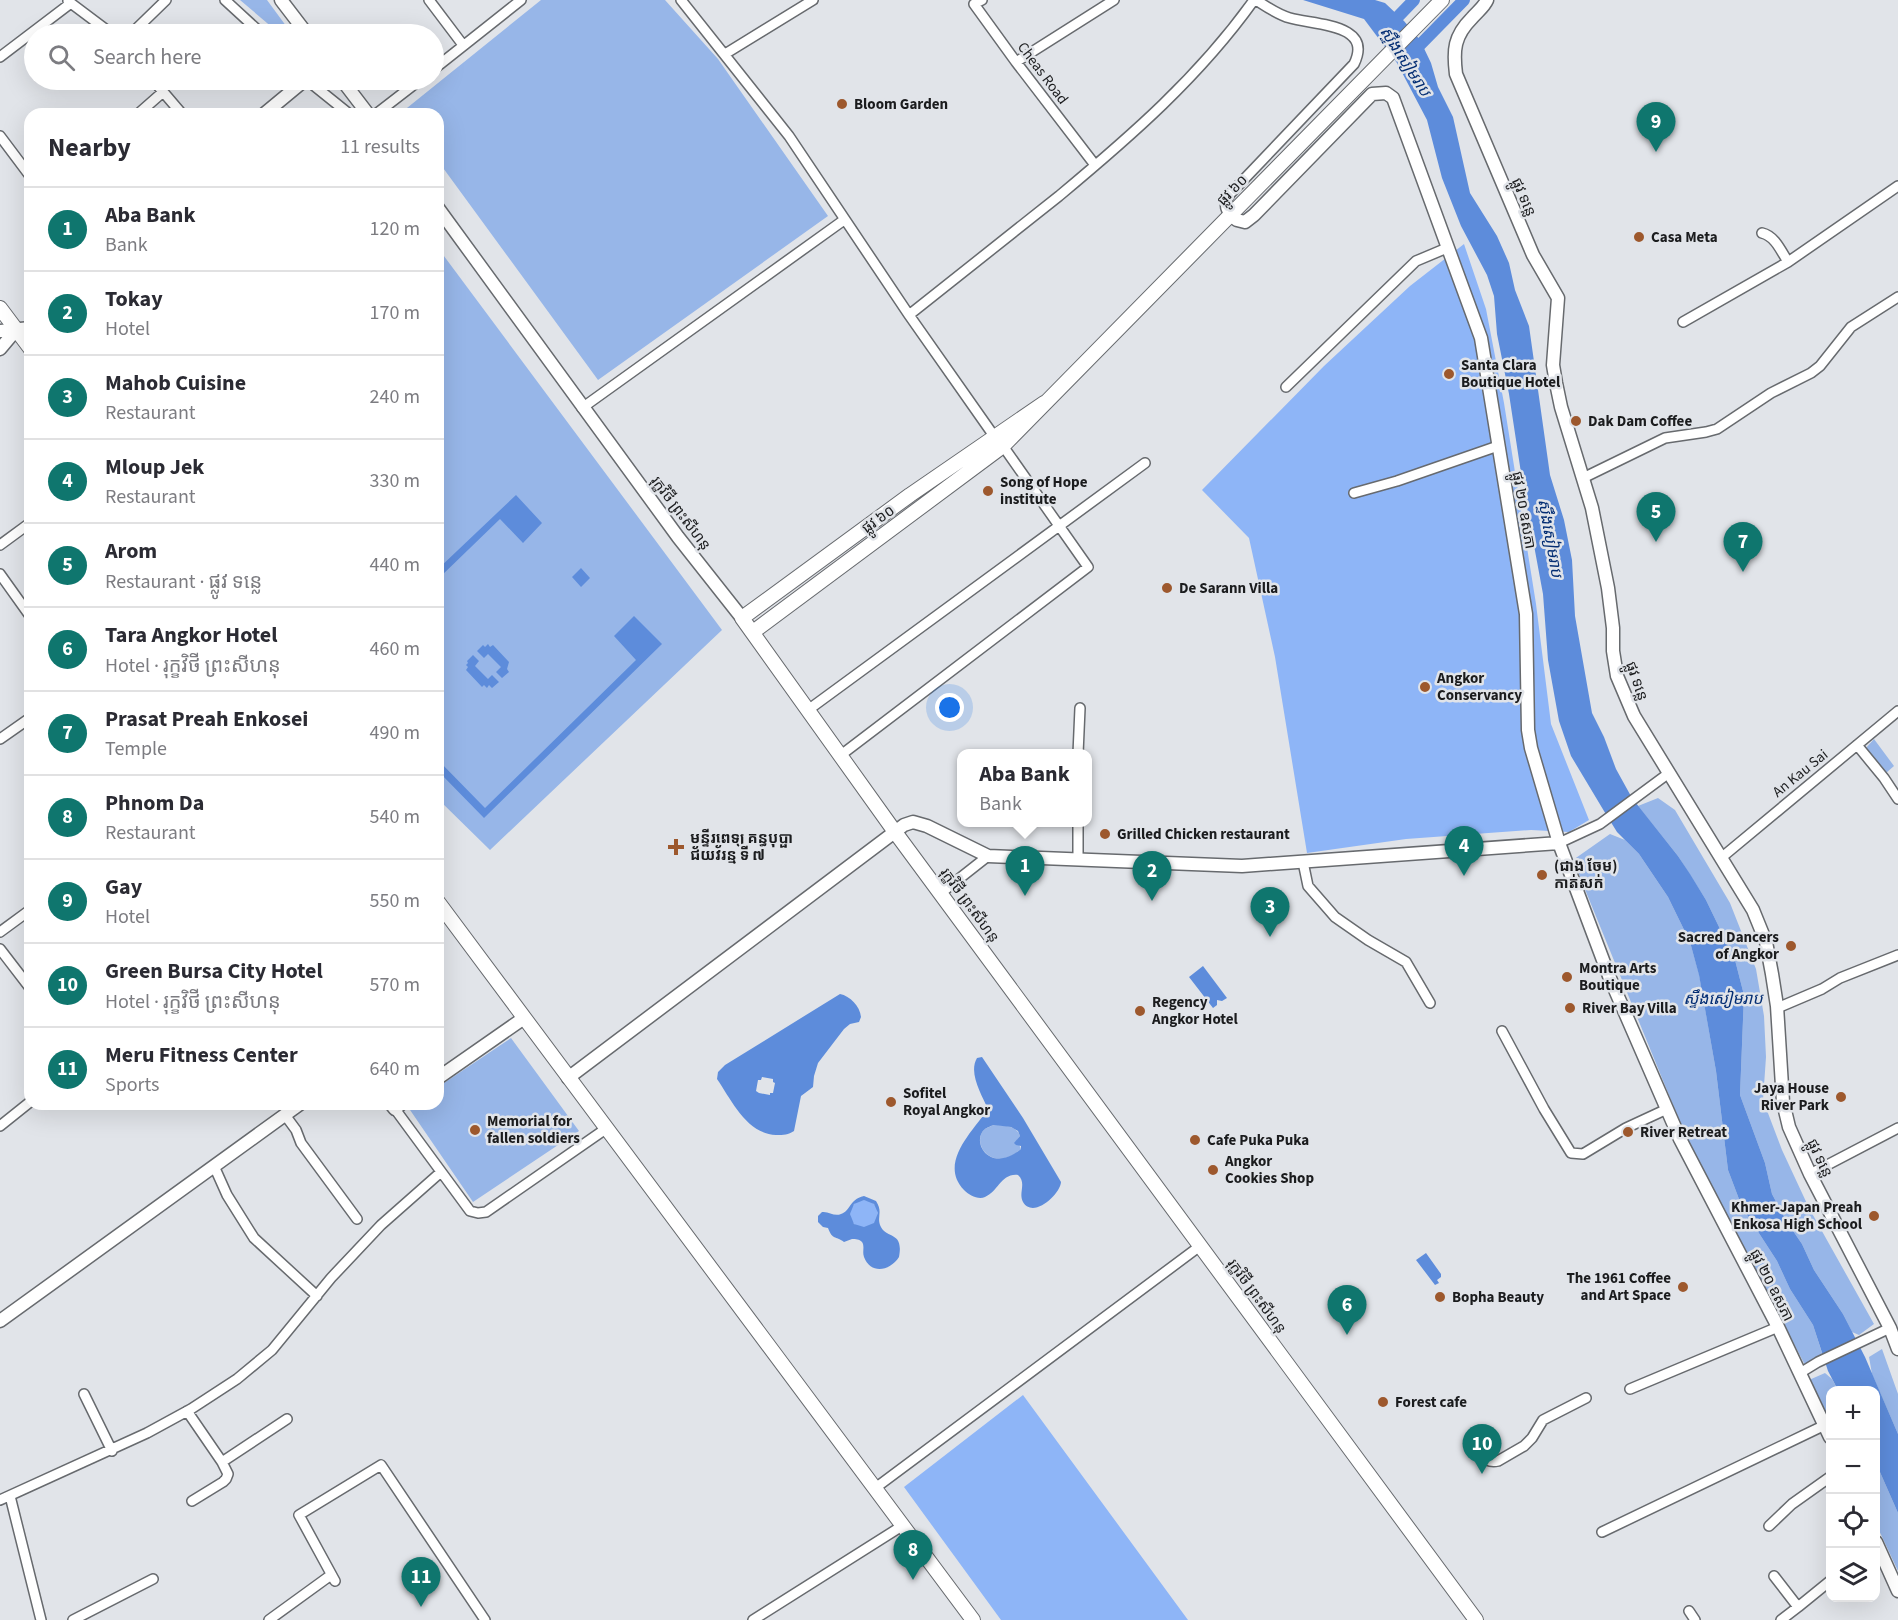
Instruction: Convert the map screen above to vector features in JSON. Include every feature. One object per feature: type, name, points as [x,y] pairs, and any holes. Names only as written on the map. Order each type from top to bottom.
[{"type":"main road","name":"ផ្លូវ ៦០","points":[[753,632],[999,441],[1044,403],[1437,5]]},
{"type":"main road","points":[[0,308],[23,329]]},
{"type":"main road","name":"ផ្លូវ ៦០","points":[[742,618],[900,502],[999,441]]},
{"type":"main road","name":"រុក្ខវិថី ព្រះសីហនុ","points":[[742,618],[895,832],[1476,1620]]},
{"type":"main road","points":[[444,910],[973,1620]]},
{"type":"street","points":[[141,24],[166,0]]},
{"type":"street","points":[[225,0],[250,24]]},
{"type":"street","points":[[281,0],[300,24]]},
{"type":"street","points":[[429,0],[463,45]]},
{"type":"street","points":[[444,61],[520,0]]},
{"type":"street","points":[[681,0],[789,136],[909,315],[1088,567],[841,755]]},
{"type":"street","points":[[725,54],[813,0]]},
{"type":"street","points":[[1016,63],[1114,0]]},
{"type":"street","points":[[909,315],[1095,165],[1184,86],[1255,0],[1290,18],[1328,25],[1346,32],[1358,46],[1358,55],[1354,64],[1230,194],[1224,206],[1230,215]]},
{"type":"street","name":"ផ្លូវ ទន្លេ","points":[[1487,0],[1485,5],[1464,26],[1456,41],[1454,57],[1456,74],[1533,255],[1558,298],[1554,374],[1561,407],[1592,508],[1608,588],[1617,675],[1634,716],[1753,910],[1766,942],[1777,1006],[1784,1102],[1789,1127],[1810,1174],[1890,1328],[1898,1349]]},
{"type":"street","name":"Cheas Road","points":[[976,1],[1016,63],[1095,165]]},
{"type":"street","points":[[41,24],[69,2],[99,24]]},
{"type":"street","points":[[0,57],[24,38]]},
{"type":"street","points":[[271,108],[294,90]]},
{"type":"street","points":[[319,90],[342,108]]},
{"type":"street","points":[[350,90],[363,108]]},
{"type":"street","points":[[384,108],[407,90]]},
{"type":"street","points":[[145,108],[163,92],[177,108]]},
{"type":"street","name":"ផ្លូវ ២០ ឧសភា","points":[[1230,215],[1245,222],[1254,215],[1372,94],[1386,93],[1393,98],[1481,338],[1526,614],[1528,730],[1531,748],[1559,843],[1609,976],[1680,1139],[1778,1327],[1825,1425]]},
{"type":"street","points":[[0,136],[3,148],[24,170]]},
{"type":"street","points":[[1683,322],[1788,262],[1898,186]]},
{"type":"street","name":"រុក្ខវិថី ព្រះសីហនុ","points":[[444,216],[582,408],[678,537],[742,618]]},
{"type":"street","points":[[582,408],[844,220]]},
{"type":"street","points":[[1762,233],[1772,238],[1788,262]]},
{"type":"street","points":[[1286,387],[1416,261],[1447,249]]},
{"type":"street","points":[[1583,478],[1665,438],[1717,429],[1771,393],[1821,366],[1851,327],[1898,297]]},
{"type":"street","points":[[0,332],[23,329]]},
{"type":"street","points":[[0,349],[23,329]]},
{"type":"street","points":[[1354,493],[1397,481],[1498,446]]},
{"type":"street","points":[[808,710],[1145,463]]},
{"type":"street","points":[[0,545],[24,527]]},
{"type":"street","points":[[0,574],[24,608]]},
{"type":"street","points":[[1078,749],[1080,708]]},
{"type":"street","name":"An Kau Sai","points":[[1721,858],[1898,711]]},
{"type":"street","points":[[0,739],[24,722]]},
{"type":"street","points":[[1857,745],[1898,799]]},
{"type":"street","points":[[568,1078],[904,825],[913,822],[927,826],[988,856],[1242,866],[1559,843],[1600,824],[1669,773]]},
{"type":"street","points":[[1078,827],[1078,860]]},
{"type":"street","points":[[941,893],[988,856]]},
{"type":"street","points":[[1303,862],[1308,886],[1335,917],[1406,962],[1430,1003]]},
{"type":"street","points":[[0,932],[24,914]]},
{"type":"street","points":[[0,949],[24,980]]},
{"type":"street","points":[[1777,1006],[1782,1006],[1840,978],[1898,955]]},
{"type":"street","points":[[444,1074],[525,1018]]},
{"type":"street","points":[[1502,1031],[1544,1109],[1571,1153],[1584,1154],[1626,1128],[1667,1109]]},
{"type":"street","points":[[0,1126],[24,1107]]},
{"type":"street","points":[[0,1320],[292,1110]]},
{"type":"street","points":[[399,1110],[470,1211],[478,1214],[486,1212],[607,1128]]},
{"type":"street","points":[[285,1115],[296,1130],[301,1143],[357,1219]]},
{"type":"street","points":[[1810,1174],[1898,1128]]},
{"type":"street","points":[[214,1166],[228,1196],[254,1238],[317,1296]]},
{"type":"street","points":[[41,1620],[5,1498],[112,1451],[187,1411],[237,1379],[272,1350],[331,1278],[381,1225],[441,1172]]},
{"type":"street","points":[[874,1489],[1200,1246]]},
{"type":"street","points":[[1630,1389],[1778,1327]]},
{"type":"street","points":[[1800,1373],[1890,1328]]},
{"type":"street","points":[[84,1394],[112,1451]]},
{"type":"street","points":[[1477,1453],[1487,1461],[1498,1461],[1524,1446],[1543,1420],[1586,1398]]},
{"type":"street","points":[[187,1411],[228,1474],[226,1479],[192,1501]]},
{"type":"street","points":[[222,1462],[287,1419]]},
{"type":"street","points":[[1602,1532],[1825,1425]]},
{"type":"street","points":[[269,1620],[333,1578],[299,1515],[381,1465],[485,1620]]},
{"type":"street","points":[[1769,1526],[1792,1504],[1826,1480]]},
{"type":"street","points":[[753,1620],[902,1526]]},
{"type":"street","points":[[1876,1548],[1898,1591]]},
{"type":"street","points":[[1774,1576],[1798,1607]]},
{"type":"street","points":[[73,1620],[153,1579]]},
{"type":"street","points":[[1781,1620],[1826,1584]]},
{"type":"street","points":[[1689,1611],[1695,1620]]},
{"type":"shaded area","points":[[240,0],[267,0],[285,24],[268,24]]},
{"type":"shaded area","points":[[541,0],[665,0],[718,59],[828,216],[598,380],[444,169],[444,108],[407,108],[429,90],[444,90],[444,78]]},
{"type":"shaded area","points":[[1464,244],[1486,309],[1504,403],[1536,604],[1551,724],[1589,820],[1569,832],[1531,830],[1406,839],[1307,853],[1275,657],[1249,538],[1202,490],[1324,366],[1410,286]]},
{"type":"shaded area","points":[[444,256],[722,630],[490,850],[444,805]]},
{"type":"shaded area","points":[[1874,739],[1894,766],[1886,773],[1866,748]]},
{"type":"shaded area","points":[[1658,798],[1675,810],[1730,903],[1756,969],[1764,1016],[1766,1057],[1763,1100],[1782,1150],[1809,1208],[1874,1324],[1859,1335],[1852,1332],[1772,1194],[1765,1163],[1740,1095],[1744,995],[1735,960],[1706,900],[1678,856],[1638,806]]},
{"type":"shaded area","points":[[1610,834],[1625,840],[1639,854],[1668,897],[1690,942],[1699,974],[1716,1071],[1728,1170],[1742,1207],[1777,1261],[1790,1289],[1813,1325],[1822,1353],[1821,1358],[1805,1365],[1684,1132],[1573,860]]},
{"type":"shaded area","points":[[511,1038],[579,1131],[473,1202],[410,1110],[444,1110],[444,1083]]},
{"type":"shaded area","points":[[994,1125],[1016,1130],[1020,1136],[1017,1140],[1021,1149],[1001,1159],[986,1153],[980,1141],[981,1134],[985,1129]]},
{"type":"shaded area","points":[[864,1200],[874,1204],[878,1214],[874,1224],[864,1228],[854,1224],[850,1214],[854,1204]]},
{"type":"shaded area","points":[[1882,1349],[1898,1394],[1898,1434],[1880,1392],[1880,1386],[1877,1386],[1872,1374],[1869,1357]]},
{"type":"shaded area","points":[[1825,1373],[1836,1386],[1826,1386],[1826,1416],[1809,1380]]},
{"type":"shaded area","points":[[1023,1395],[1188,1620],[1001,1620],[904,1487]]},
{"type":"shaded area","points":[[1880,1472],[1898,1513],[1898,1571],[1880,1533]]},
{"type":"water","name":"ស្ទឹងសៀមរាប","points":[[1303,0],[1375,0],[1385,3],[1420,40],[1431,63],[1438,87],[1453,117],[1470,193],[1497,236],[1509,263],[1515,290],[1529,326],[1550,475],[1564,520],[1572,560],[1575,616],[1592,713],[1616,769],[1632,798],[1690,874],[1706,900],[1735,960],[1744,995],[1740,1095],[1765,1163],[1772,1194],[1802,1244],[1814,1270],[1843,1314],[1877,1386],[1836,1386],[1828,1371],[1813,1325],[1790,1289],[1777,1261],[1742,1207],[1728,1170],[1716,1071],[1699,975],[1690,942],[1668,897],[1639,854],[1617,832],[1571,756],[1559,721],[1548,660],[1543,594],[1497,334],[1494,296],[1487,275],[1461,226],[1442,178],[1427,120],[1397,63],[1364,19]]},
{"type":"water","points":[[516,495],[542,523],[523,543],[500,519],[444,573],[444,563]]},
{"type":"water","points":[[581,568],[590,578],[581,587],[572,577]]},
{"type":"water","points":[[634,616],[662,644],[484,818],[444,777],[444,766],[485,808],[636,660],[614,636]]},
{"type":"water","points":[[488,644],[490,647],[493,645],[509,662],[507,669],[509,672],[502,678],[496,672],[501,667],[488,654],[484,658],[477,651],[483,645],[485,647]]},
{"type":"water","points":[[473,655],[479,661],[475,666],[488,679],[492,675],[499,682],[492,688],[489,685],[487,688],[484,685],[482,687],[466,670],[467,661]]},
{"type":"water","points":[[1203,966],[1227,998],[1222,1001],[1217,1000],[1217,1005],[1213,1008],[1189,977]]},
{"type":"water","points":[[840,994],[851,999],[859,1009],[861,1017],[859,1022],[850,1024],[844,1029],[818,1063],[813,1087],[801,1096],[794,1131],[790,1133],[776,1135],[766,1133],[757,1129],[741,1115],[717,1079],[718,1072],[725,1065]],"holes":[[[762,1077],[773,1079],[775,1083],[773,1093],[770,1095],[756,1091],[758,1080]]]},
{"type":"water","points":[[982,1057],[1023,1118],[1061,1182],[1051,1199],[1039,1207],[1027,1207],[1023,1202],[1022,1181],[1018,1175],[1008,1177],[989,1195],[982,1198],[968,1194],[957,1180],[956,1158],[967,1137],[988,1109],[975,1077],[977,1058]],"holes":[[[994,1125],[1011,1127],[1018,1131],[1020,1136],[1014,1143],[1021,1146],[1021,1149],[1000,1159],[986,1153],[980,1141],[985,1129]]]},
{"type":"water","points":[[864,1196],[876,1201],[879,1208],[880,1225],[899,1243],[899,1257],[886,1268],[876,1269],[867,1263],[861,1241],[852,1239],[844,1242],[833,1236],[828,1228],[818,1222],[818,1216],[822,1212],[841,1214]],"holes":[[[864,1200],[874,1204],[878,1213],[874,1223],[864,1227],[854,1224],[850,1214],[854,1204]]]},
{"type":"water","points":[[1426,1253],[1441,1274],[1437,1280],[1439,1283],[1435,1285],[1416,1260]]},
{"type":"water","name":"ស្ទឹងសៀមរាប","points":[[1880,1392],[1898,1434],[1898,1513],[1880,1472]]},
{"type":"waterway","points":[[1388,27],[1414,0]]},
{"type":"waterway","points":[[1410,55],[1464,0]]},
{"type":"place","name":"Bloom Garden","points":[[842,104]]},
{"type":"place","name":"Gay","points":[[1656,152]]},
{"type":"place","name":"Casa Meta","points":[[1639,237]]},
{"type":"place","name":"Santa Clara Boutique Hotel","points":[[1449,374]]},
{"type":"place","name":"Dak Dam Coffee","points":[[1576,421]]},
{"type":"place","name":"Song of Hope institute","points":[[988,491]]},
{"type":"place","name":"Arom","points":[[1656,542]]},
{"type":"place","name":"Prasat Preah Enkosei","points":[[1743,572]]},
{"type":"place","name":"De Sarann Villa","points":[[1167,588]]},
{"type":"place","name":"Angkor Conservancy","points":[[1425,687]]},
{"type":"place","name":"Grilled Chicken restaurant","points":[[1105,834]]},
{"type":"place","name":"មន្ទីរពេទ្យ គន្ធបុប្ផា ជ័យវ័រន្ម ទី ៧","points":[[676,847]]},
{"type":"place","name":"(ជាង ចែម) កាត់សក់","points":[[1542,875]]},
{"type":"place","name":"Mloup Jek","points":[[1464,876]]},
{"type":"place","name":"Aba Bank","points":[[1025,896]]},
{"type":"place","name":"Tokay","points":[[1152,901]]},
{"type":"place","name":"Mahob Cuisine","points":[[1270,937]]},
{"type":"place","name":"Sacred Dancers of Angkor","points":[[1791,946]]},
{"type":"place","name":"Montra Arts Boutique","points":[[1567,977]]},
{"type":"place","name":"River Bay Villa","points":[[1570,1008]]},
{"type":"place","name":"Regency Angkor Hotel","points":[[1140,1011]]},
{"type":"place","name":"Jaya House River Park","points":[[1841,1097]]},
{"type":"place","name":"Sofitel Royal Angkor","points":[[891,1102]]},
{"type":"place","name":"Memorial for fallen soldiers","points":[[475,1130]]},
{"type":"place","name":"River Retreat","points":[[1628,1132]]},
{"type":"place","name":"Cafe Puka Puka","points":[[1195,1140]]},
{"type":"place","name":"Angkor Cookies Shop","points":[[1213,1170]]},
{"type":"place","name":"Khmer-Japan Preah Enkosa High School","points":[[1874,1216]]},
{"type":"place","name":"The 1961 Coffee and Art Space","points":[[1683,1287]]},
{"type":"place","name":"Bopha Beauty","points":[[1440,1297]]},
{"type":"place","name":"Tara Angkor Hotel","points":[[1347,1335]]},
{"type":"place","name":"Forest cafe","points":[[1383,1402]]},
{"type":"place","name":"Green Bursa City Hotel","points":[[1482,1474]]},
{"type":"place","name":"Phnom Da","points":[[913,1580]]},
{"type":"place","name":"Meru Fitness Center","points":[[421,1607]]}]
